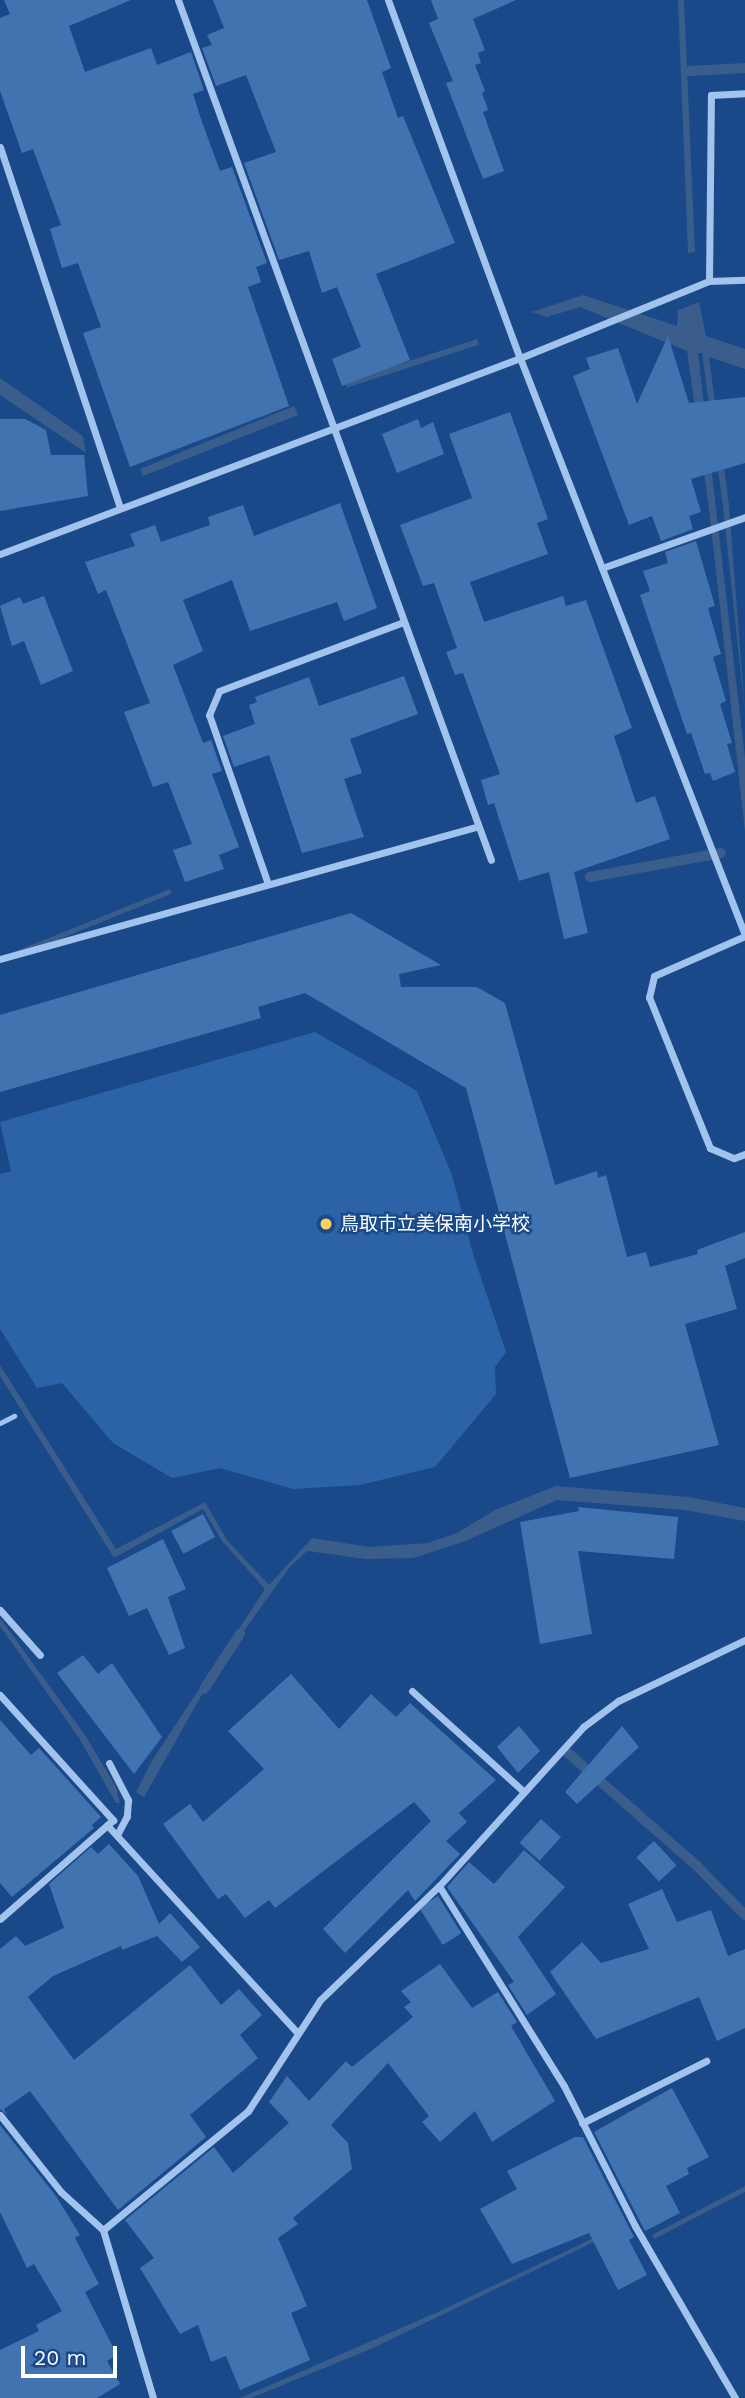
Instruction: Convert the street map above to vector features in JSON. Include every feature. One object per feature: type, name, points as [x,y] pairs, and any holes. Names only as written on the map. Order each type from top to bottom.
[{"type":"street","points":[[178,0],[491,860]]},
{"type":"street","points":[[388,0],[520,358],[745,936],[654,976],[649,997],[710,1148],[734,1158],[745,1154]]},
{"type":"street","points":[[709,281],[711,95],[745,93]]},
{"type":"street","points":[[0,147],[120,507]]},
{"type":"street","points":[[0,554],[520,358],[709,281],[745,280]]},
{"type":"street","points":[[602,568],[745,517]]},
{"type":"street","points":[[268,884],[209,715],[219,691],[404,622]]},
{"type":"street","points":[[0,959],[478,826]]},
{"type":"street","points":[[0,1610],[40,1655]]},
{"type":"street","points":[[103,2230],[248,2111],[320,2000],[439,1886],[522,1790],[599,1713],[745,1640]]},
{"type":"street","points":[[412,1690],[522,1790]]},
{"type":"street","points":[[0,1695],[113,1820],[0,1919]]},
{"type":"street","points":[[109,1763],[128,1800],[127,1816],[117,1835]]},
{"type":"street","points":[[107,1825],[298,2032]]},
{"type":"street","points":[[439,1886],[564,2086],[735,2398]]},
{"type":"street","points":[[582,2123],[706,2061]]},
{"type":"street","points":[[0,2115],[61,2192],[103,2230],[153,2398]]},
{"type":"lane","points":[[0,1423],[14,1416]]},
{"type":"shaded area","points":[[678,0],[684,0],[695,252],[688,253]]},
{"type":"shaded area","points":[[583,295],[677,326],[678,310],[699,302],[706,336],[745,349],[745,369],[709,357],[729,505],[745,714],[723,506],[702,353],[698,353],[745,758],[745,832],[709,509],[687,351],[580,307],[547,317],[532,312]]},
{"type":"shaded area","points":[[477,339],[479,345],[347,388],[345,382]]},
{"type":"shaded area","points":[[0,378],[83,436],[86,453],[0,395]]},
{"type":"shaded area","points":[[294,406],[298,415],[143,476],[140,469]]},
{"type":"shaded area","points":[[170,889],[172,894],[9,960],[7,955]]},
{"type":"shaded area","points":[[315,1032],[417,1091],[452,1175],[473,1254],[506,1352],[495,1367],[496,1394],[435,1467],[360,1485],[293,1489],[220,1468],[172,1478],[113,1443],[62,1383],[37,1388],[0,1329],[0,1174],[11,1171],[0,1122]]},
{"type":"shaded area","points":[[0,1365],[116,1549],[205,1502],[227,1540],[269,1585],[312,1538],[370,1547],[428,1543],[457,1533],[495,1510],[556,1486],[689,1497],[745,1508],[745,1521],[684,1510],[557,1500],[463,1542],[413,1558],[366,1559],[307,1551],[290,1567],[217,1668],[144,1797],[136,1792],[153,1759],[265,1589],[222,1541],[203,1509],[114,1558],[0,1376]]},
{"type":"shaded area","points":[[0,1618],[85,1735],[116,1787],[120,1803],[116,1803],[79,1738],[0,1626]]},
{"type":"shaded area","points":[[745,2186],[745,2192],[654,2239],[652,2235]]},
{"type":"shaded area","points":[[623,2224],[625,2227],[373,2348],[251,2398],[240,2398],[440,2311]]},
{"type":"building","points":[[4,0],[131,0],[69,26],[85,72],[151,48],[157,65],[191,52],[204,90],[193,94],[201,119],[220,171],[232,167],[267,263],[256,267],[261,282],[248,287],[289,406],[130,467],[83,333],[101,327],[78,263],[62,268],[50,229],[61,225],[33,149],[22,153],[0,91],[0,18],[10,14]]},
{"type":"building","points":[[213,0],[367,0],[391,68],[382,72],[398,118],[403,116],[455,243],[376,274],[410,360],[342,386],[332,359],[361,347],[337,287],[322,293],[309,251],[279,260],[244,163],[276,152],[246,75],[216,86],[202,48],[212,45],[207,35],[224,28]]},
{"type":"building","points":[[431,0],[516,0],[473,19],[485,50],[478,53],[481,63],[475,65],[485,91],[482,93],[488,110],[483,112],[504,171],[483,179],[446,83],[453,81],[429,23],[438,19]]},
{"type":"building","points":[[668,336],[689,403],[745,397],[745,463],[691,479],[701,512],[689,516],[693,529],[661,541],[652,516],[629,525],[573,376],[590,369],[586,358],[618,348],[637,404]]},
{"type":"building","points":[[510,412],[548,519],[537,523],[548,554],[470,582],[484,622],[563,596],[566,606],[586,600],[632,728],[614,736],[636,803],[655,796],[670,839],[574,872],[588,933],[564,939],[549,872],[519,881],[494,803],[488,805],[481,780],[500,774],[463,673],[455,675],[446,652],[457,648],[434,583],[423,586],[400,525],[472,498],[449,434]]},
{"type":"building","points":[[0,419],[25,419],[46,430],[51,455],[84,455],[88,496],[0,511]]},
{"type":"building","points":[[418,419],[421,428],[433,422],[444,454],[397,473],[382,434]]},
{"type":"building","points":[[340,503],[377,608],[344,621],[337,602],[250,631],[232,580],[183,600],[203,651],[173,665],[203,743],[211,740],[222,771],[212,774],[239,847],[219,855],[224,869],[185,882],[173,850],[192,844],[168,782],[153,787],[124,712],[150,703],[106,590],[98,594],[85,562],[135,546],[130,534],[155,525],[161,542],[210,525],[208,517],[243,505],[254,536]]},
{"type":"building","points":[[696,541],[715,606],[708,608],[721,654],[713,657],[726,701],[720,704],[732,743],[727,744],[735,772],[713,781],[710,773],[705,774],[691,733],[687,734],[640,595],[650,591],[643,571],[668,563],[665,552]]},
{"type":"building","points":[[44,596],[73,671],[41,685],[24,641],[12,646],[0,606],[20,597],[23,604]]},
{"type":"building","points":[[404,676],[418,714],[350,739],[362,773],[344,779],[364,837],[302,853],[269,755],[234,767],[223,736],[255,724],[249,705],[257,702],[255,697],[309,677],[319,706]]},
{"type":"building","points":[[351,913],[441,965],[399,974],[401,987],[477,987],[505,1003],[555,1185],[597,1171],[598,1178],[606,1175],[627,1257],[646,1252],[650,1267],[698,1254],[697,1250],[745,1232],[745,1258],[725,1266],[737,1309],[685,1324],[719,1445],[570,1478],[466,1088],[305,993],[258,1007],[261,1018],[0,1092],[0,1015]]},
{"type":"building","points":[[578,1507],[678,1517],[674,1559],[578,1551],[592,1634],[540,1644],[520,1522],[579,1511]]},
{"type":"building","points":[[203,1514],[215,1537],[183,1554],[171,1531]]},
{"type":"building","points":[[163,1539],[186,1589],[168,1597],[185,1648],[169,1655],[147,1608],[129,1616],[107,1568]]},
{"type":"building","points":[[83,1655],[98,1674],[112,1663],[162,1737],[134,1774],[57,1673]]},
{"type":"building","points":[[291,1674],[339,1729],[371,1694],[396,1717],[410,1703],[496,1780],[459,1813],[467,1822],[446,1841],[460,1854],[415,1901],[408,1890],[345,1953],[323,1929],[431,1821],[414,1802],[275,1908],[269,1900],[245,1918],[226,1894],[218,1899],[163,1824],[190,1804],[203,1822],[264,1769],[228,1731]]},
{"type":"building","points":[[0,1720],[31,1755],[39,1748],[101,1817],[92,1825],[94,1828],[12,1897],[0,1883]]},
{"type":"building","points":[[519,1726],[540,1751],[518,1773],[497,1747]]},
{"type":"building","points":[[622,1726],[639,1747],[577,1804],[565,1792]]},
{"type":"building","points":[[541,1819],[561,1837],[540,1861],[520,1843]]},
{"type":"building","points":[[654,1841],[677,1865],[659,1882],[636,1857]]},
{"type":"building","points":[[109,1844],[138,1876],[159,1924],[170,1913],[200,1947],[182,1962],[157,1936],[122,1950],[121,1946],[53,1976],[28,1997],[74,2060],[190,1965],[221,2005],[239,1989],[262,2015],[240,2035],[258,2058],[190,2115],[206,2137],[118,2210],[30,2091],[4,2109],[7,2115],[0,2109],[0,1949],[16,1936],[25,1946],[64,1928],[49,1884],[91,1847],[98,1854]]},
{"type":"building","points":[[524,1850],[565,1887],[518,1937],[556,1994],[527,2015],[508,1985],[514,1982],[447,1887],[469,1862],[494,1884]]},
{"type":"building","points":[[662,1889],[677,1922],[711,1910],[728,1956],[745,1949],[745,2028],[717,2041],[699,1997],[596,2039],[550,1972],[582,1942],[601,1963],[649,1949],[628,1904]]},
{"type":"building","points":[[438,1896],[461,1933],[443,1945],[419,1908]]},
{"type":"building","points":[[440,1964],[472,2008],[498,1992],[517,2022],[511,2026],[555,2101],[492,2142],[475,2111],[440,2142],[422,2122],[429,2116],[388,2063],[331,2125],[348,2143],[352,2169],[293,2218],[298,2224],[278,2238],[307,2306],[291,2313],[310,2360],[240,2390],[226,2356],[211,2362],[198,2325],[180,2334],[140,2268],[154,2258],[125,2220],[214,2147],[233,2173],[289,2123],[269,2102],[287,2076],[309,2101],[346,2061],[352,2067],[413,2017],[404,2007],[411,2002],[401,1991]]},
{"type":"building","points":[[672,2088],[709,2157],[687,2168],[689,2174],[666,2186],[680,2213],[645,2231],[594,2132]]},
{"type":"building","points":[[0,2125],[56,2196],[80,2235],[75,2238],[99,2284],[85,2292],[117,2355],[107,2361],[120,2384],[97,2398],[0,2398],[0,2350],[39,2331],[36,2325],[62,2311],[34,2264],[27,2268],[0,2212]]},
{"type":"building","points":[[575,2137],[583,2137],[634,2237],[629,2240],[647,2275],[618,2290],[589,2233],[512,2264],[480,2209],[517,2189],[507,2171]]},
{"type":"waterway","points":[[689,71],[745,68]]},
{"type":"waterway","points":[[590,877],[721,853]]},
{"type":"waterway","points":[[204,1689],[240,1634]]},
{"type":"waterway","points":[[568,1753],[696,1865],[745,1915]]},
{"type":"place","name":"鳥取市立美保南小学校","points":[[326,1224]]}]
